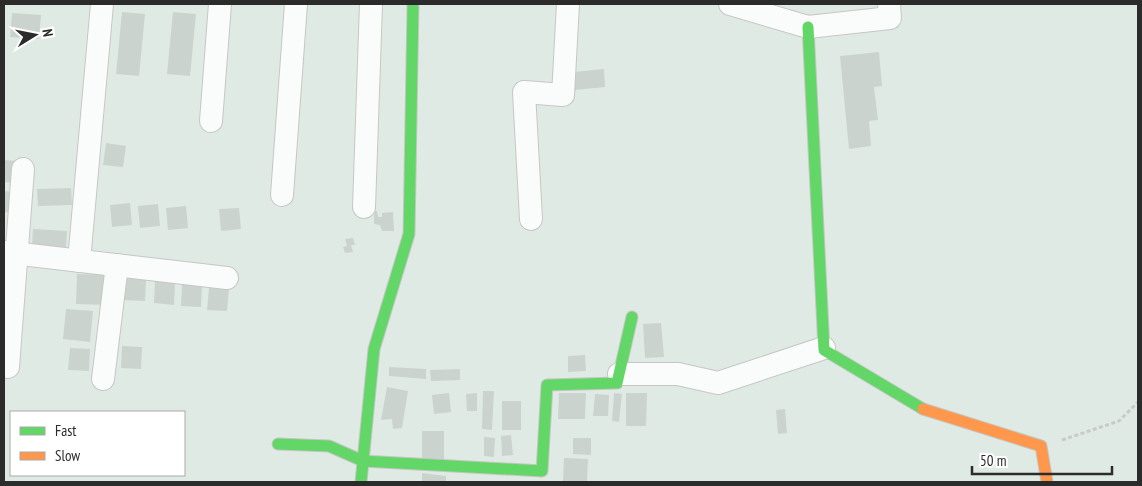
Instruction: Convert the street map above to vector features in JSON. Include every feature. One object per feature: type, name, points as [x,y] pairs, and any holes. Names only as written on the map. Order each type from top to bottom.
[{"type":"street","points":[[79,261],[102,4]]},
{"type":"street","points":[[211,121],[220,4]]},
{"type":"street","points":[[282,195],[296,4]]},
{"type":"street","points":[[364,208],[371,4]]},
{"type":"street","points":[[361,482],[374,349],[409,234],[412,4]]},
{"type":"street","points":[[531,219],[524,92],[564,95],[568,4]]},
{"type":"street","points":[[730,4],[808,27],[890,18],[889,4]]},
{"type":"street","points":[[808,27],[824,350],[920,408],[1041,446],[1047,482]]},
{"type":"street","points":[[8,367],[10,253],[23,169]]},
{"type":"street","points":[[10,253],[227,278]]},
{"type":"street","points":[[103,379],[117,265]]},
{"type":"street","points":[[278,444],[329,446],[363,461],[542,471],[548,385],[617,383],[632,318]]},
{"type":"street","points":[[619,374],[678,374],[718,383],[824,348]]},
{"type":"path","points":[[1041,446],[1119,421],[1138,402]]},
{"type":"building","points":[[122,12],[145,14],[139,76],[116,74]]},
{"type":"building","points":[[173,12],[196,14],[190,76],[167,74]]},
{"type":"building","points":[[12,13],[41,15],[39,39],[10,37]]},
{"type":"building","points":[[879,52],[882,86],[874,87],[878,120],[869,121],[871,146],[849,149],[840,56]]},
{"type":"building","points":[[604,69],[605,87],[575,90],[574,72]]},
{"type":"building","points":[[106,143],[126,146],[123,167],[103,165]]},
{"type":"building","points":[[4,160],[17,161],[16,183],[4,182]]},
{"type":"building","points":[[71,188],[72,205],[38,206],[37,189]]},
{"type":"building","points":[[4,191],[15,192],[12,213],[4,212]]},
{"type":"building","points":[[130,203],[132,225],[112,227],[110,205]]},
{"type":"building","points":[[158,204],[160,226],[140,228],[138,206]]},
{"type":"building","points":[[186,206],[188,228],[168,230],[166,208]]},
{"type":"building","points":[[239,208],[241,229],[221,231],[219,209]]},
{"type":"building","points":[[374,211],[377,211],[378,217],[382,217],[382,213],[393,212],[394,231],[382,231],[380,225],[374,224]]},
{"type":"building","points":[[33,229],[67,231],[66,248],[32,246]]},
{"type":"building","points":[[353,238],[355,245],[351,245],[353,252],[345,253],[343,247],[347,246],[345,239]]},
{"type":"building","points":[[77,274],[109,275],[108,305],[76,304]]},
{"type":"building","points":[[126,278],[146,280],[145,301],[124,300]]},
{"type":"building","points":[[155,281],[175,283],[174,305],[154,303]]},
{"type":"building","points":[[182,284],[202,285],[201,307],[181,306]]},
{"type":"building","points":[[209,288],[229,289],[227,311],[207,310]]},
{"type":"building","points":[[66,309],[93,311],[90,342],[63,339]]},
{"type":"building","points":[[661,323],[664,357],[645,358],[643,324]]},
{"type":"building","points":[[122,346],[142,347],[141,369],[121,368]]},
{"type":"building","points":[[70,348],[90,349],[89,371],[68,370]]},
{"type":"building","points":[[585,355],[586,371],[568,372],[568,356]]},
{"type":"building","points":[[389,367],[426,369],[426,379],[389,376]]},
{"type":"building","points":[[460,369],[460,380],[431,381],[430,370]]},
{"type":"building","points":[[387,387],[408,391],[402,428],[393,429],[392,419],[381,420]]},
{"type":"building","points":[[483,391],[494,391],[492,430],[482,429]]},
{"type":"building","points":[[449,393],[451,412],[434,414],[432,395]]},
{"type":"building","points":[[477,393],[477,411],[467,411],[466,394]]},
{"type":"building","points":[[559,393],[586,393],[585,419],[558,419]]},
{"type":"building","points":[[614,393],[622,394],[619,422],[612,421]]},
{"type":"building","points":[[626,393],[647,393],[646,426],[626,426]]},
{"type":"building","points":[[595,394],[609,395],[608,416],[593,416]]},
{"type":"building","points":[[502,401],[521,401],[521,430],[502,430]]},
{"type":"building","points":[[785,409],[787,433],[778,434],[776,410]]},
{"type":"building","points":[[422,431],[444,431],[444,460],[422,460]]},
{"type":"building","points":[[511,435],[513,455],[502,456],[501,436]]},
{"type":"building","points":[[484,437],[495,438],[494,457],[484,456]]},
{"type":"building","points":[[573,438],[591,438],[591,455],[573,454]]},
{"type":"building","points":[[564,458],[588,459],[587,482],[563,482]]},
{"type":"building","points":[[422,473],[446,476],[446,482],[422,482]]},
{"type":"traffic: fast","points":[[361,482],[374,349],[409,234],[413,4]]},
{"type":"traffic: fast","points":[[808,27],[824,350],[923,409]]},
{"type":"traffic: fast","points":[[278,444],[329,446],[363,461],[542,471],[547,385],[617,383],[632,317]]},
{"type":"traffic: slow","points":[[923,409],[1041,446],[1047,482]]}]
